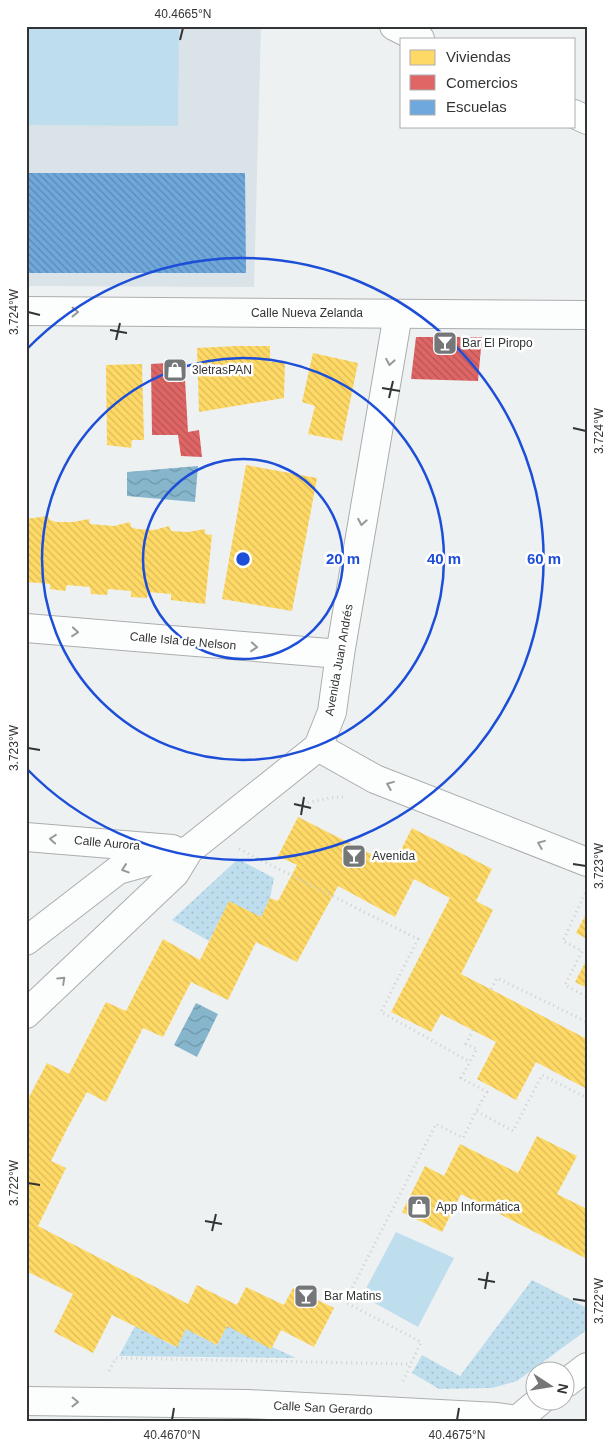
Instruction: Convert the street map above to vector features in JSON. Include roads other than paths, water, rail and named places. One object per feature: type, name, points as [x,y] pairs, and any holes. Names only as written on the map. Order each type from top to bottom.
[{"type":"street","points":[[394,26],[418,38]]},
{"type":"street","name":"Calle Nueva Zelanda","points":[[26,311],[587,315]]},
{"type":"street","name":"Avenida Juan Andrés","points":[[318,747],[332,712],[340,654],[398,314]]},
{"type":"street","name":"Calle Isla de Nelson","points":[[26,628],[340,654]]},
{"type":"street","points":[[26,1014],[175,873],[189,850],[318,747],[375,779],[587,862]]},
{"type":"street","name":"Calle Aurora","points":[[26,836],[189,850]]},
{"type":"street","points":[[26,941],[118,870],[189,850]]},
{"type":"street","points":[[576,1375],[587,1367]]},
{"type":"street","name":"Calle San Gerardo","points":[[26,1402],[244,1413],[511,1420],[526,1410]]},
{"type":"water","points":[[198,466],[195,502],[127,496],[127,472]]},
{"type":"water","points":[[196,1003],[218,1014],[197,1057],[174,1045]]},
{"type":"place","name":"Bar El Piropo","points":[[445,343]]},
{"type":"place","name":"3letrasPAN","points":[[175,370]]},
{"type":"place","name":"Avenida","points":[[354,856]]},
{"type":"place","name":"App Informática","points":[[419,1207]]},
{"type":"place","name":"Bar Matins","points":[[306,1296]]}]
